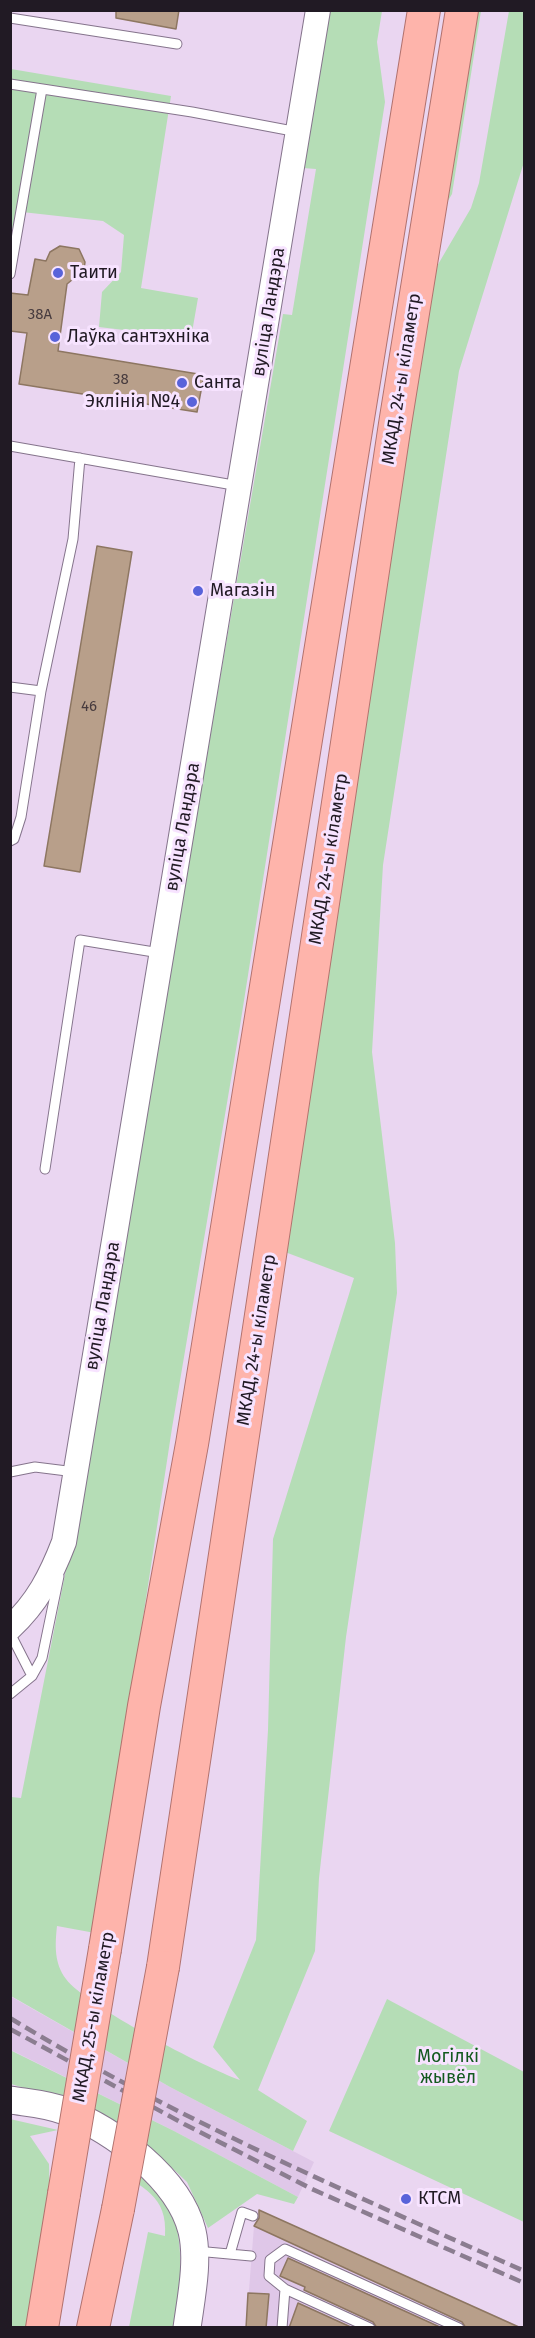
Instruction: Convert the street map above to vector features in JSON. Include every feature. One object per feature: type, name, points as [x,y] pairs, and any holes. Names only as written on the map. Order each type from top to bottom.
[{"type":"highway","name":"МКАД, 24-ы кіламетр","points":[[144,1706],[192,1444],[424,10]]},
{"type":"highway","name":"МКАД, 24-ы кіламетр","points":[[93,2328],[118,2209],[163,1967],[393,435],[462,10]]},
{"type":"highway","name":"МКАД, 25-ы кіламетр","points":[[42,2328],[144,1706]]},
{"type":"main road","points":[[10,2101],[48,2105],[66,2111],[120,2141],[140,2156],[159,2177],[185,2213],[192,2232],[194,2250],[187,2328]]},
{"type":"street","name":"вуліца Ландэра","points":[[10,1628],[29,1611],[42,1592],[64,1542],[318,10]]},
{"type":"lane","points":[[10,18],[177,44]]},
{"type":"lane","points":[[10,84],[192,112],[298,132]]},
{"type":"lane","points":[[10,274],[42,89]]},
{"type":"lane","points":[[10,446],[240,486]]},
{"type":"lane","points":[[10,841],[14,839],[21,818],[41,691],[72,539],[80,458]]},
{"type":"lane","points":[[10,687],[41,691]]},
{"type":"lane","points":[[45,1169],[80,940],[162,953]]},
{"type":"lane","points":[[10,1472],[36,1467],[75,1473]]},
{"type":"lane","points":[[10,1694],[32,1676],[44,1648],[64,1542]]},
{"type":"lane","points":[[10,1633],[32,1676]]},
{"type":"lane","points":[[230,2254],[242,2212],[253,2216]]},
{"type":"lane","points":[[370,2328],[285,2289],[270,2276],[270,2260],[285,2249],[459,2328]]},
{"type":"lane","points":[[194,2250],[251,2256]]},
{"type":"lane","points":[[282,2328],[285,2289]]},
{"type":"shaded area","points":[[10,1996],[170,2087],[314,2162],[298,2197],[174,2131],[11,2050]]},
{"type":"shaded area","points":[[259,2210],[521,2327],[246,2328],[254,2226]]},
{"type":"green space","points":[[329,11],[382,11],[377,42],[385,102],[240,1026],[172,1428],[95,1933],[57,1926],[56,1940],[59,1967],[66,1979],[78,1991],[148,2035],[201,2063],[240,2080],[213,2047],[256,1940],[268,1730],[273,1539],[354,1278],[285,1252],[426,285],[471,208],[479,183],[509,11],[524,11],[524,162],[459,371],[383,865],[372,1052],[395,1243],[397,1293],[346,1637],[319,1878],[315,1951],[258,2090],[307,2121],[293,2151],[170,2087],[11,1996],[11,1797],[21,1798],[69,1554],[283,314],[292,315],[316,169],[303,168]]},
{"type":"green space","points":[[471,11],[481,11],[452,194],[439,216]]},
{"type":"green space","points":[[11,69],[171,96],[141,288],[198,298],[191,338],[99,327],[102,292],[121,272],[124,235],[103,221],[22,212],[11,231]]},
{"type":"green space","name":"Могілкі жывёл","points":[[387,1999],[524,2072],[524,2222],[329,2131]]},
{"type":"green space","points":[[10,2050],[174,2131],[298,2197],[294,2204],[257,2194],[208,2228],[187,2182],[171,2167],[51,2096],[11,2084]]},
{"type":"green space","points":[[10,2119],[58,2130],[30,2136],[49,2164],[50,2207],[27,2327],[11,2327]]},
{"type":"green space","points":[[113,2159],[151,2185],[170,2207],[179,2240],[181,2277],[177,2327],[129,2327],[148,2232],[165,2236],[165,2222],[162,2211],[151,2194],[112,2167]]},
{"type":"building","points":[[116,10],[179,10],[176,29],[116,18]]},
{"type":"building","points":[[60,246],[79,249],[85,262],[84,270],[67,284],[58,351],[204,375],[197,412],[19,384],[27,333],[10,331],[10,293],[28,295],[35,259],[46,261],[50,252]]},
{"type":"building","points":[[97,546],[132,552],[80,872],[44,866]]},
{"type":"building","points":[[259,2210],[521,2328],[466,2328],[462,2322],[254,2226],[259,2218]]},
{"type":"building","points":[[288,2258],[442,2328],[377,2328],[373,2322],[304,2290],[305,2287],[280,2276]]},
{"type":"building","points":[[248,2293],[269,2294],[266,2328],[246,2328]]},
{"type":"building","points":[[298,2303],[353,2328],[289,2328]]},
{"type":"railway","points":[[10,2018],[134,2088],[263,2153],[524,2271]]},
{"type":"railway","points":[[10,2029],[184,2124],[312,2189],[524,2283]]},
{"type":"place","name":"Таити","points":[[58,273]]},
{"type":"place","name":"Лаўка сантэхніка","points":[[55,337]]},
{"type":"place","name":"Санта","points":[[182,383]]},
{"type":"place","name":"Эклінія №4","points":[[192,402]]},
{"type":"place","name":"Магазін","points":[[198,591]]},
{"type":"place","name":"КТСМ","points":[[406,2199]]}]
